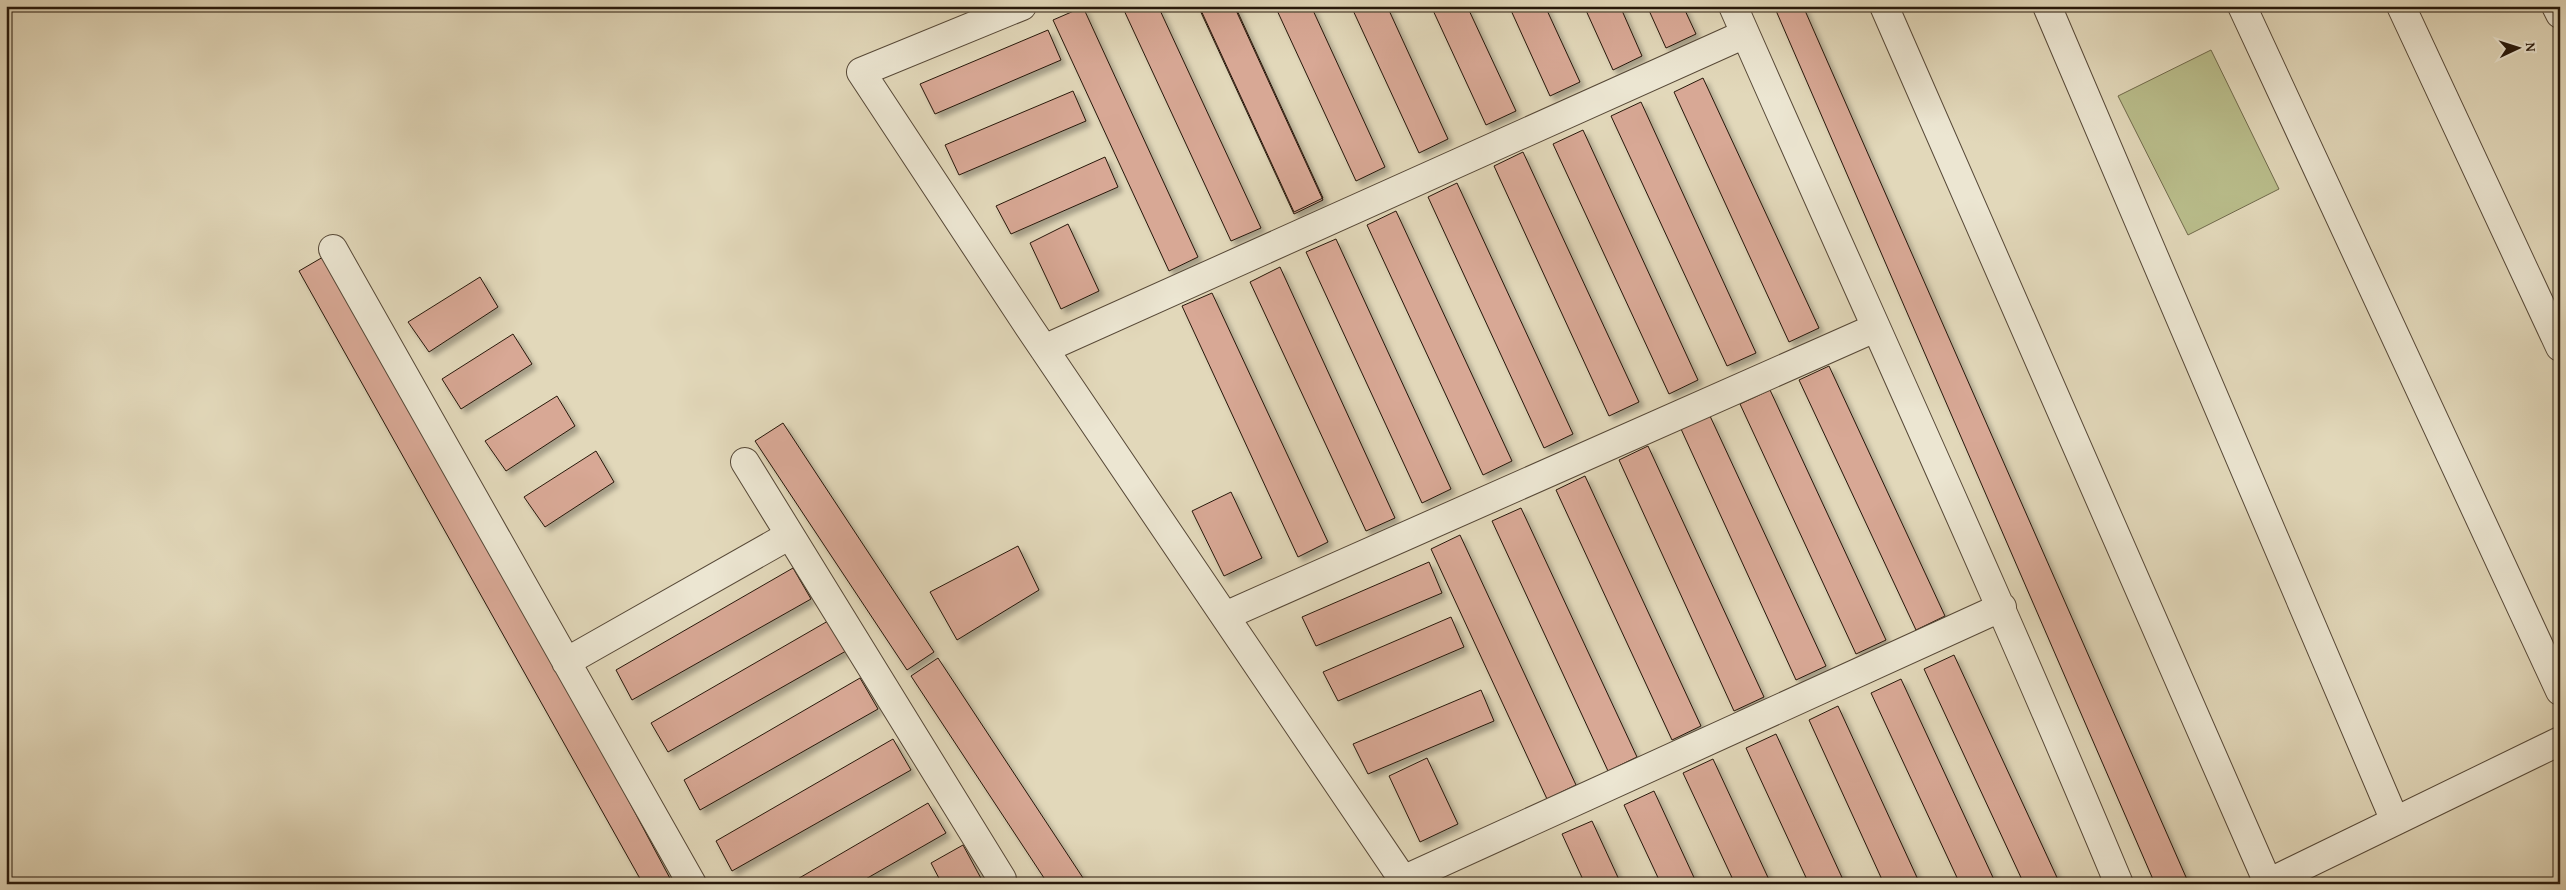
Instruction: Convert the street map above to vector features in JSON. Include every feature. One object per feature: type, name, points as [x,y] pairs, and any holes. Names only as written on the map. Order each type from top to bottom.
[{"type":"street","points":[[1022,6],[861,72],[1044,349],[1405,882],[2002,607]]},
{"type":"street","points":[[1733,6],[1875,328],[2002,607],[2119,884]]},
{"type":"street","points":[[1884,6],[2268,883],[2560,741]]},
{"type":"street","points":[[2047,6],[2395,821]]},
{"type":"street","points":[[2242,6],[2560,691]]},
{"type":"street","points":[[2401,6],[2560,347]]},
{"type":"street","points":[[2556,6],[2560,14]]},
{"type":"street","points":[[1044,349],[1745,34]]},
{"type":"street","points":[[332,249],[692,884]]},
{"type":"street","points":[[1225,616],[1875,328]]},
{"type":"street","points":[[745,462],[1002,878],[1001,884]]},
{"type":"street","points":[[566,662],[790,535]]},
{"type":"green space","points":[[2211,50],[2279,189],[2188,235],[2118,96]]},
{"type":"building","points":[[1122,6],[1158,6],[1261,228],[1231,241]]},
{"type":"building","points":[[1198,6],[1234,6],[1323,200],[1294,214]]},
{"type":"building","points":[[1199,6],[1235,6],[1323,198],[1294,212]]},
{"type":"building","points":[[1275,6],[1311,6],[1385,167],[1356,181]]},
{"type":"building","points":[[1351,6],[1387,6],[1448,139],[1419,153]]},
{"type":"building","points":[[1431,6],[1467,6],[1516,111],[1486,125]]},
{"type":"building","points":[[1509,6],[1545,6],[1580,82],[1550,96]]},
{"type":"building","points":[[1584,6],[1620,6],[1642,56],[1613,70]]},
{"type":"building","points":[[1647,6],[1683,6],[1696,34],[1666,48]]},
{"type":"building","points":[[1774,6],[1803,6],[2189,884],[2155,884]]},
{"type":"building","points":[[1083,7],[1198,257],[1169,271],[1053,20]]},
{"type":"building","points":[[1048,30],[1061,60],[935,114],[920,84]]},
{"type":"building","points":[[1703,78],[1819,328],[1789,342],[1674,92]]},
{"type":"building","points":[[1073,91],[1086,121],[959,175],[945,145]]},
{"type":"building","points":[[1641,102],[1756,353],[1727,366],[1611,116]]},
{"type":"building","points":[[1583,130],[1698,380],[1669,394],[1553,144]]},
{"type":"building","points":[[1523,152],[1639,402],[1609,416],[1494,166]]},
{"type":"building","points":[[1105,157],[1118,187],[1011,234],[996,206]]},
{"type":"building","points":[[1457,183],[1573,434],[1544,448],[1428,197]]},
{"type":"building","points":[[1396,211],[1512,461],[1483,475],[1367,225]]},
{"type":"building","points":[[1068,224],[1099,291],[1061,309],[1030,243]]},
{"type":"building","points":[[1336,239],[1451,489],[1422,503],[1306,252]]},
{"type":"building","points":[[323,257],[559,670],[673,884],[643,884],[299,271]]},
{"type":"building","points":[[1280,267],[1395,518],[1366,531],[1250,282]]},
{"type":"building","points":[[480,277],[498,307],[429,352],[408,322]]},
{"type":"building","points":[[1212,293],[1328,542],[1298,557],[1182,306]]},
{"type":"building","points":[[513,334],[532,364],[461,409],[442,379]]},
{"type":"building","points":[[1829,366],[1945,616],[1916,630],[1799,380]]},
{"type":"building","points":[[1770,390],[1886,640],[1856,654],[1740,404]]},
{"type":"building","points":[[557,396],[575,426],[506,471],[485,441]]},
{"type":"building","points":[[1710,416],[1826,666],[1796,680],[1681,429]]},
{"type":"building","points":[[783,423],[934,652],[907,670],[755,441]]},
{"type":"building","points":[[1648,446],[1764,697],[1734,711],[1619,460]]},
{"type":"building","points":[[596,451],[614,482],[545,527],[524,497]]},
{"type":"building","points":[[1585,476],[1701,726],[1672,740],[1556,490]]},
{"type":"building","points":[[1231,492],[1262,558],[1224,576],[1192,511]]},
{"type":"building","points":[[1521,508],[1637,757],[1608,771],[1492,521]]},
{"type":"building","points":[[1460,535],[1576,785],[1547,799],[1431,549]]},
{"type":"building","points":[[1018,546],[1039,590],[957,640],[930,592]]},
{"type":"building","points":[[1429,562],[1442,593],[1316,646],[1302,617]]},
{"type":"building","points":[[793,568],[811,599],[632,700],[616,670]]},
{"type":"building","points":[[1451,617],[1464,647],[1338,701],[1323,672]]},
{"type":"building","points":[[828,621],[846,651],[668,752],[651,723]]},
{"type":"building","points":[[1954,655],[2060,884],[2024,884],[1924,669]]},
{"type":"building","points":[[938,658],[1087,884],[1048,884],[911,676]]},
{"type":"building","points":[[860,678],[878,709],[700,810],[684,780]]},
{"type":"building","points":[[1901,679],[1996,884],[1960,884],[1871,693]]},
{"type":"building","points":[[1481,690],[1494,721],[1368,774],[1353,744]]},
{"type":"building","points":[[1838,706],[1920,884],[1884,884],[1809,720]]},
{"type":"building","points":[[1776,734],[1845,884],[1809,884],[1746,748]]},
{"type":"building","points":[[893,739],[911,770],[732,871],[716,841]]},
{"type":"building","points":[[1427,758],[1458,824],[1420,842],[1389,776]]},
{"type":"building","points":[[1713,759],[1771,884],[1735,884],[1683,773]]},
{"type":"building","points":[[1654,791],[1697,884],[1661,884],[1624,805]]},
{"type":"building","points":[[928,803],[946,833],[857,884],[789,884]]},
{"type":"building","points":[[1592,821],[1621,884],[1585,884],[1562,834]]},
{"type":"building","points":[[963,845],[984,884],[942,884],[931,863]]}]
